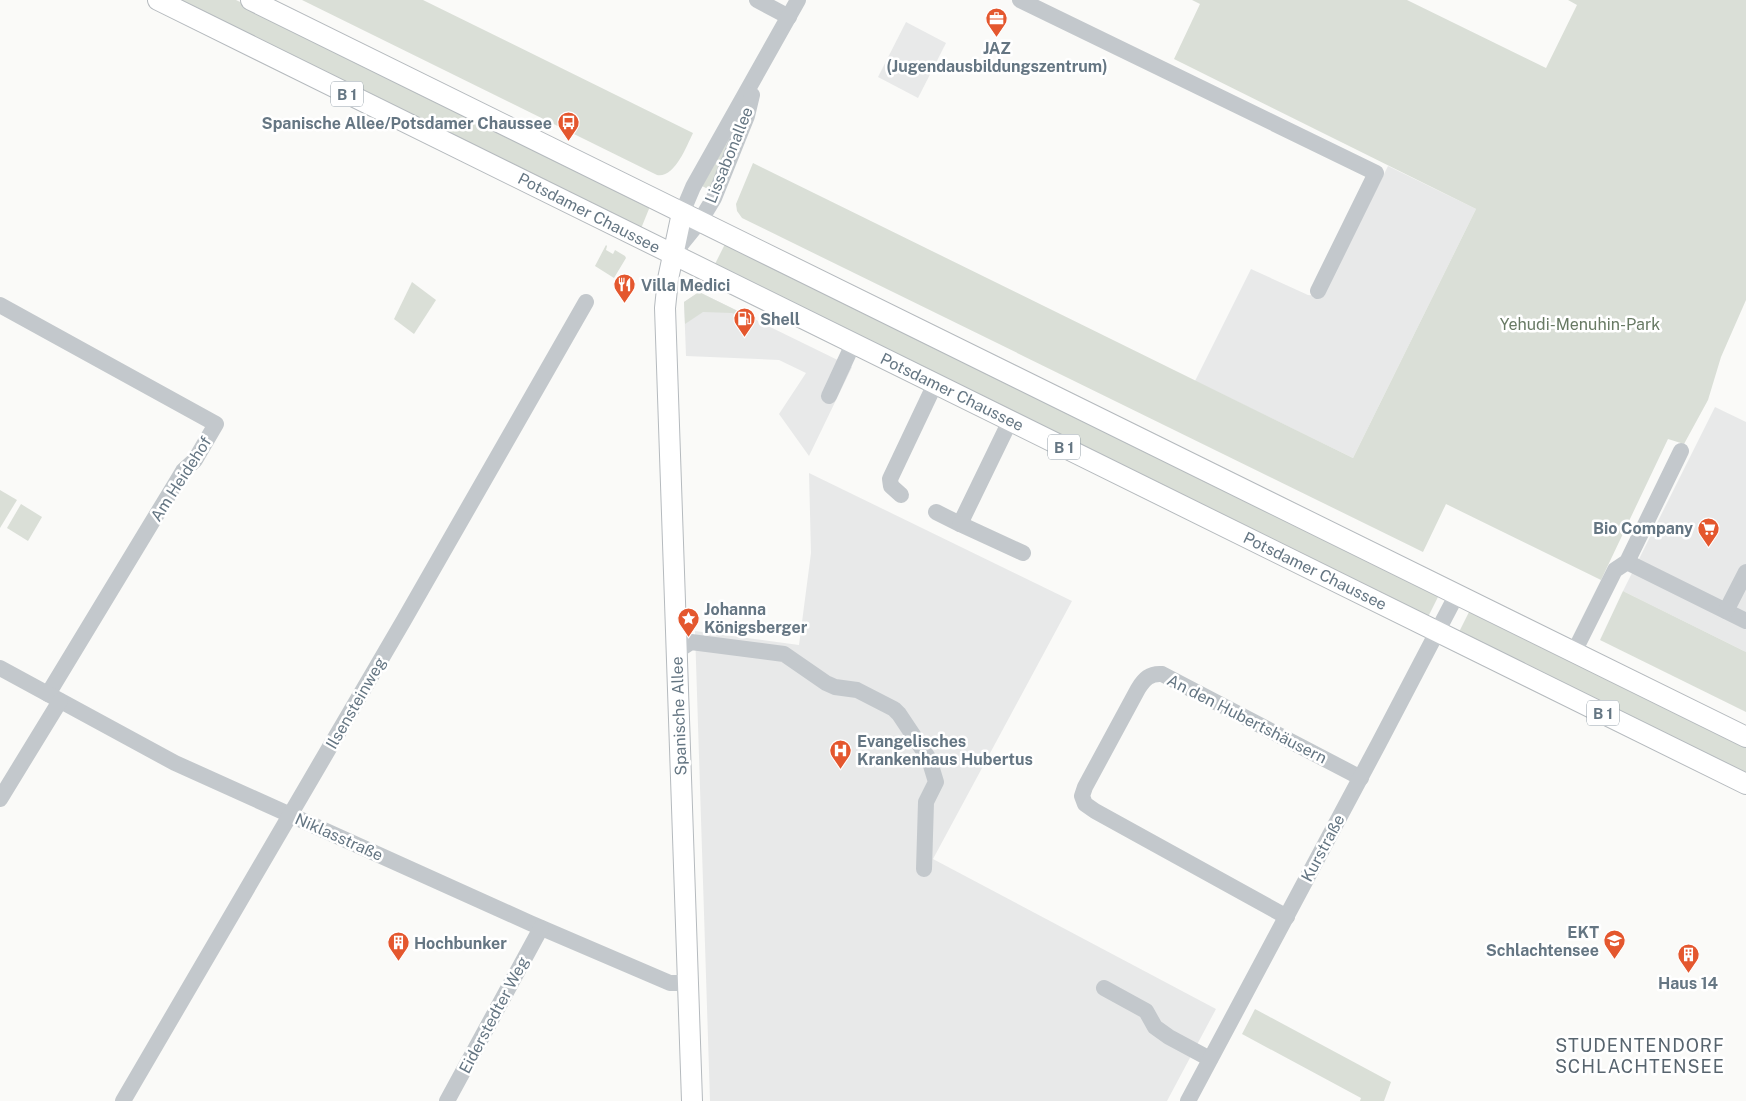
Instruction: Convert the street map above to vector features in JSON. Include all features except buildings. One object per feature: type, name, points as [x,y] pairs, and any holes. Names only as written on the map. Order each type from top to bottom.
[{"type":"main road","name":"Potsdamer Chaussee","points":[[158,0],[1746,784]]},
{"type":"main road","name":"B 1","points":[[251,0],[1746,737]]},
{"type":"main road","name":"Spanische Allee","points":[[682,213],[668,279],[665,308],[692,1101]]},
{"type":"street","points":[[757,0],[789,17]]},
{"type":"street","name":"Lissabonallee","points":[[682,213],[692,187],[757,76],[798,0]]},
{"type":"street","points":[[1020,0],[1376,173],[1318,290]]},
{"type":"street","name":"Lissabonallee","points":[[673,255],[700,222],[714,198],[746,116],[757,76]]},
{"type":"street","name":"Ilsensteinweg","points":[[123,1101],[586,302]]},
{"type":"street","name":"Am Heidehof","points":[[0,305],[216,424],[195,460],[178,478],[54,697]]},
{"type":"street","points":[[829,396],[853,344]]},
{"type":"street","points":[[901,495],[891,486],[890,479],[935,384]]},
{"type":"street","points":[[960,524],[1010,421]]},
{"type":"street","points":[[1574,652],[1616,570],[1627,562],[1681,451]]},
{"type":"street","points":[[936,512],[1023,553]]},
{"type":"street","points":[[1627,562],[1746,621]]},
{"type":"street","points":[[1726,611],[1746,572]]},
{"type":"street","name":"Kurstraße","points":[[1188,1101],[1361,778],[1456,594]]},
{"type":"street","points":[[677,651],[691,642],[784,654],[835,687],[857,690],[894,709],[929,759],[936,782],[926,802],[924,869]]},
{"type":"street","name":"Niklasstraße","points":[[0,668],[175,764],[541,928],[670,983],[687,983]]},
{"type":"street","name":"An den Hubertshäusern","points":[[1287,916],[1085,804],[1082,796],[1089,779],[1138,689],[1149,676],[1156,674],[1162,674],[1361,778]]},
{"type":"street","points":[[0,800],[54,697]]},
{"type":"street","name":"Eiderstedter Weg","points":[[447,1101],[541,928]]},
{"type":"street","points":[[1104,988],[1146,1010],[1155,1027],[1169,1037],[1210,1059]]},
{"type":"shaded area","points":[[906,22],[946,43],[918,98],[878,77]]},
{"type":"shaded area","points":[[1388,166],[1476,209],[1353,458],[1195,381],[1251,269],[1308,295],[1318,296],[1326,291]]},
{"type":"shaded area","points":[[699,292],[852,367],[809,456],[779,414],[806,373],[779,360],[686,356],[684,302]]},
{"type":"shaded area","points":[[1715,407],[1746,422],[1746,652],[1623,591]]},
{"type":"shaded area","name":"Evangelisches Krankenhaus Hubertus","points":[[809,473],[1072,601],[933,859],[1216,1009],[1167,1101],[710,1101],[695,631],[799,645],[811,553]]},
{"type":"green space","points":[[174,0],[236,0],[651,204],[640,231]]},
{"type":"green space","points":[[302,0],[423,0],[693,133],[674,167],[663,175],[657,175]]},
{"type":"green space","name":"Yehudi-Menuhin-Park","points":[[1192,0],[1407,0],[1546,68],[1577,5],[1568,0],[1746,0],[1746,300],[1721,357],[1708,400],[1684,444],[1668,439],[1601,580],[1446,504],[1423,552],[742,218],[737,211],[736,204],[753,163],[1353,458],[1476,209],[1174,59],[1200,4]]},
{"type":"green space","points":[[737,125],[712,191],[702,186]]},
{"type":"green space","points":[[726,242],[1440,593],[1427,619],[713,268]]},
{"type":"green space","points":[[606,245],[606,250],[613,254],[615,250],[626,258],[614,278],[595,266]]},
{"type":"green space","points":[[412,282],[436,300],[414,334],[394,319]]},
{"type":"green space","points":[[699,292],[756,320],[752,323],[732,313],[703,312],[685,324],[684,302]]},
{"type":"green space","points":[[0,490],[17,500],[0,528]]},
{"type":"green space","points":[[21,504],[42,517],[28,541],[7,528]]},
{"type":"green space","points":[[1623,591],[1746,652],[1746,712],[1600,640]]},
{"type":"green space","points":[[1471,608],[1746,745],[1746,777],[1458,634]]},
{"type":"green space","points":[[1255,1009],[1391,1082],[1384,1101],[1360,1101],[1361,1098],[1242,1034]]},
{"type":"place","name":"JAZ (Jugendausbildungszentrum)","points":[[997,38]]},
{"type":"place","name":"Spanische Allee/Potsdamer Chaussee","points":[[568,142]]},
{"type":"place","name":"Villa Medici","points":[[625,304]]},
{"type":"place","name":"Shell","points":[[744,338]]},
{"type":"place","name":"Bio Company","points":[[1709,547]]},
{"type":"place","name":"Johanna Königsberger","points":[[688,637]]},
{"type":"place","name":"Evangelisches Krankenhaus Hubertus","points":[[841,769]]},
{"type":"place","name":"EKT Schlachtensee","points":[[1615,960]]},
{"type":"place","name":"Hochbunker","points":[[398,962]]},
{"type":"place","name":"Haus 14","points":[[1688,973]]},
{"type":"district","name":"STUDENTENDORF SCHLACHTENSEE","points":[[1640,1055]]}]
